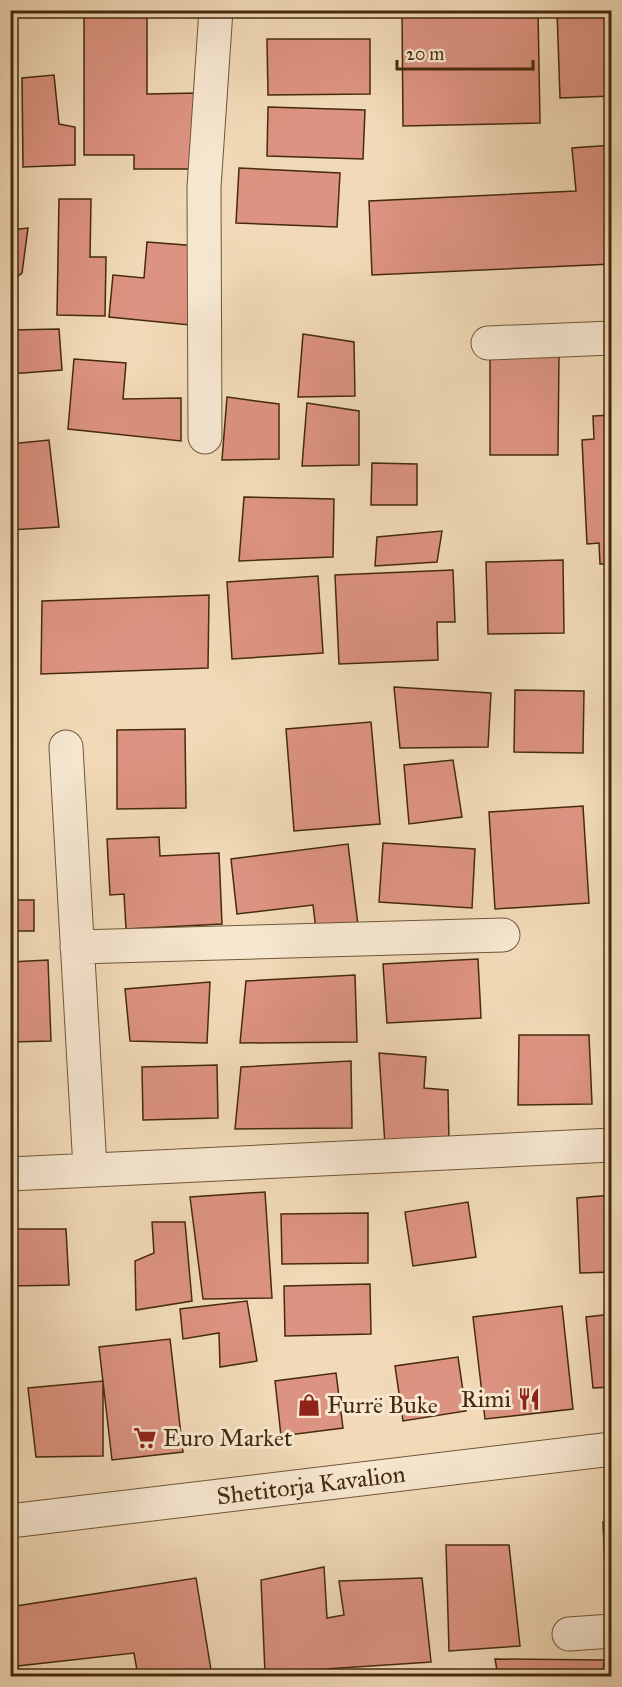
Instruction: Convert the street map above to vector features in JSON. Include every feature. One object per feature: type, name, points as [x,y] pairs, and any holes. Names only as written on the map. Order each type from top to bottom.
[{"type":"street","points":[[205,437],[204,188],[216,10]]},
{"type":"street","points":[[488,343],[612,338]]},
{"type":"street","points":[[66,747],[90,1168]]},
{"type":"street","points":[[77,947],[503,935]]},
{"type":"street","points":[[10,1174],[90,1168],[612,1145]]},
{"type":"street","name":"Shetitorja Kavalion","points":[[10,1521],[612,1449]]},
{"type":"street","points":[[569,1634],[612,1631]]},
{"type":"building","points":[[84,10],[147,10],[147,94],[198,93],[198,169],[134,169],[134,155],[84,155]]},
{"type":"building","points":[[402,10],[538,10],[540,123],[403,126]]},
{"type":"building","points":[[557,10],[612,10],[612,96],[560,98]]},
{"type":"building","points":[[267,39],[370,39],[370,94],[268,95]]},
{"type":"building","points":[[54,75],[59,124],[75,127],[75,165],[23,167],[22,78]]},
{"type":"building","points":[[268,107],[365,110],[363,159],[267,156]]},
{"type":"building","points":[[612,145],[612,264],[372,275],[369,201],[576,191],[572,148]]},
{"type":"building","points":[[239,168],[340,173],[337,227],[236,223]]},
{"type":"building","points":[[59,199],[91,199],[90,257],[106,257],[105,316],[57,315]]},
{"type":"building","points":[[28,228],[22,273],[10,282],[10,230]]},
{"type":"building","points":[[147,242],[198,246],[190,325],[109,317],[113,275],[144,278]]},
{"type":"building","points":[[59,329],[62,370],[10,374],[10,330]]},
{"type":"building","points":[[303,334],[354,342],[355,396],[298,397]]},
{"type":"building","points":[[490,352],[559,353],[558,455],[490,455]]},
{"type":"building","points":[[74,359],[126,363],[123,399],[181,398],[181,441],[68,429]]},
{"type":"building","points":[[227,397],[279,404],[279,459],[222,460]]},
{"type":"building","points":[[307,403],[359,411],[359,465],[302,466]]},
{"type":"building","points":[[612,415],[612,564],[600,564],[599,543],[587,544],[582,440],[594,439],[593,416]]},
{"type":"building","points":[[49,440],[59,527],[10,530],[10,444]]},
{"type":"building","points":[[372,463],[417,464],[417,505],[371,505]]},
{"type":"building","points":[[244,497],[334,499],[333,557],[239,561]]},
{"type":"building","points":[[442,531],[437,562],[375,566],[377,537]]},
{"type":"building","points":[[563,560],[564,633],[488,634],[486,562]]},
{"type":"building","points":[[453,570],[455,622],[437,622],[438,660],[339,664],[335,575]]},
{"type":"building","points":[[318,576],[323,653],[232,659],[227,582]]},
{"type":"building","points":[[209,595],[208,668],[41,674],[42,601]]},
{"type":"building","points":[[394,687],[491,693],[488,747],[400,748]]},
{"type":"building","points":[[515,690],[584,691],[583,753],[514,752]]},
{"type":"building","points":[[371,722],[380,824],[294,831],[286,729]]},
{"type":"building","points":[[185,729],[186,808],[117,809],[117,730]]},
{"type":"building","points":[[453,760],[462,817],[409,824],[404,765]]},
{"type":"building","points":[[583,806],[589,903],[495,909],[489,812]]},
{"type":"building","points":[[10,836],[17,836],[16,900],[34,900],[34,931],[10,931]]},
{"type":"building","points":[[159,837],[160,856],[219,853],[222,924],[126,929],[124,894],[110,895],[107,839]]},
{"type":"building","points":[[383,843],[475,849],[472,908],[379,902]]},
{"type":"building","points":[[348,844],[358,925],[316,930],[313,905],[237,914],[231,859]]},
{"type":"building","points":[[478,959],[481,1018],[387,1023],[383,964]]},
{"type":"building","points":[[48,960],[51,1041],[10,1042],[10,962]]},
{"type":"building","points":[[355,975],[357,1042],[240,1043],[246,981]]},
{"type":"building","points":[[210,982],[207,1043],[130,1041],[125,989]]},
{"type":"building","points":[[609,994],[612,994],[612,1031],[610,1031]]},
{"type":"building","points":[[519,1035],[589,1035],[592,1104],[518,1105]]},
{"type":"building","points":[[379,1053],[426,1057],[424,1088],[448,1090],[449,1141],[385,1145]]},
{"type":"building","points":[[351,1061],[352,1128],[235,1129],[241,1067]]},
{"type":"building","points":[[217,1065],[218,1118],[143,1120],[142,1067]]},
{"type":"building","points":[[265,1192],[272,1298],[203,1299],[190,1197]]},
{"type":"building","points":[[612,1195],[612,1272],[580,1273],[577,1198]]},
{"type":"building","points":[[468,1202],[476,1257],[413,1266],[405,1212]]},
{"type":"building","points":[[368,1213],[368,1263],[282,1264],[281,1214]]},
{"type":"building","points":[[152,1222],[185,1222],[192,1301],[136,1310],[135,1261],[154,1253]]},
{"type":"building","points":[[10,1229],[66,1229],[69,1285],[10,1286]]},
{"type":"building","points":[[370,1284],[371,1334],[285,1336],[284,1286]]},
{"type":"building","points":[[247,1301],[257,1361],[220,1367],[219,1333],[183,1339],[180,1309]]},
{"type":"building","points":[[562,1306],[573,1409],[485,1419],[473,1317]]},
{"type":"building","points":[[612,1314],[612,1387],[593,1388],[586,1317]]},
{"type":"building","points":[[170,1339],[183,1452],[112,1460],[99,1347]]},
{"type":"building","points":[[458,1357],[466,1411],[403,1421],[395,1366]]},
{"type":"building","name":"Furrë Buke","points":[[336,1373],[343,1428],[281,1436],[275,1381]]},
{"type":"building","points":[[103,1381],[103,1456],[36,1457],[28,1388]]},
{"type":"building","points":[[10,1408],[17,1493],[10,1493]]},
{"type":"building","points":[[612,1521],[612,1590],[606,1591],[603,1522]]},
{"type":"building","points":[[446,1545],[509,1545],[520,1646],[449,1651]]},
{"type":"building","points":[[324,1567],[327,1618],[344,1615],[339,1581],[422,1578],[431,1662],[265,1673],[261,1580]]},
{"type":"building","points":[[196,1578],[212,1676],[138,1676],[134,1653],[18,1666],[19,1676],[10,1676],[10,1607]]},
{"type":"building","points":[[495,1659],[604,1660],[603,1676],[498,1676]]},
{"type":"place","name":"Rimi","points":[[529,1399]]},
{"type":"place","name":"Furrë Buke","points":[[309,1405]]},
{"type":"place","name":"Euro Market","points":[[145,1438]]}]
